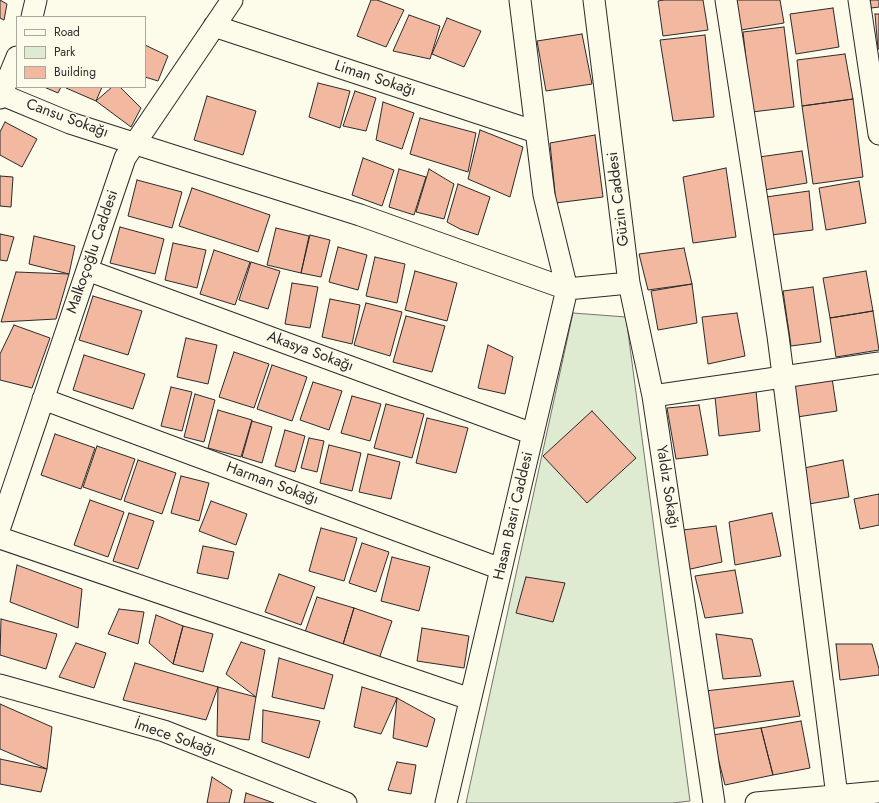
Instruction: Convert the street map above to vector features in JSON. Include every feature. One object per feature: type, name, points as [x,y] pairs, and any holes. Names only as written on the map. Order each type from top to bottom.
[{"type":"street","points":[[32,16],[36,0]]},
{"type":"street","name":"Malkoçoğlu Caddesi","points":[[0,527],[125,158],[232,0]]},
{"type":"street","points":[[520,0],[544,195],[567,289],[629,283]]},
{"type":"street","name":"Güzin Caddesi","points":[[594,0],[629,283],[653,396]]},
{"type":"street","points":[[726,0],[783,376],[837,796]]},
{"type":"street","points":[[859,0],[879,134]]},
{"type":"street","name":"Liman Sokağı","points":[[214,26],[536,132]]},
{"type":"street","points":[[0,96],[16,59]]},
{"type":"street","name":"Cansu Sokağı","points":[[0,96],[70,123],[360,215],[567,289]]},
{"type":"street","name":"Akasya Sokağı","points":[[87,270],[533,434]]},
{"type":"street","name":"Hasan Basri Caddesi","points":[[446,803],[567,289]]},
{"type":"street","points":[[653,396],[879,363]]},
{"type":"street","name":"Yaldız Sokağı","points":[[653,396],[714,803]]},
{"type":"street","name":"Harman Sokağı","points":[[43,399],[501,568]]},
{"type":"street","points":[[0,538],[470,699]]},
{"type":"street","name":"İmece Sokağı","points":[[0,685],[164,731],[346,803]]},
{"type":"street","points":[[756,803],[879,792]]},
{"type":"green space","points":[[573,313],[626,317],[690,801],[672,803],[466,803]]},
{"type":"building","points":[[0,0],[7,4],[4,20],[0,18]]},
{"type":"building","points":[[371,0],[377,0],[404,10],[386,47],[357,36]]},
{"type":"building","points":[[703,0],[708,30],[663,36],[658,1]]},
{"type":"building","points":[[736,0],[780,0],[784,23],[741,30]]},
{"type":"building","points":[[870,0],[879,0],[879,7],[871,8]]},
{"type":"building","points":[[833,8],[839,47],[796,54],[790,14]]},
{"type":"building","points":[[875,14],[879,14],[879,49],[878,49]]},
{"type":"building","points":[[409,15],[440,26],[430,59],[393,51]]},
{"type":"building","points":[[447,18],[481,31],[464,67],[432,54]]},
{"type":"building","points":[[784,27],[794,107],[752,112],[743,32]]},
{"type":"building","points":[[582,34],[592,84],[546,91],[537,41]]},
{"type":"building","points":[[705,35],[714,117],[673,121],[660,40]]},
{"type":"building","points":[[146,45],[168,56],[158,81],[146,77]]},
{"type":"building","points":[[845,54],[853,99],[802,106],[797,60]]},
{"type":"building","points":[[318,83],[350,91],[340,128],[309,117]]},
{"type":"building","points":[[46,88],[60,88],[58,93]]},
{"type":"building","points":[[66,88],[102,88],[96,101]]},
{"type":"building","points":[[111,88],[121,88],[141,108],[131,127],[96,101]]},
{"type":"building","points":[[355,91],[376,98],[366,131],[343,126]]},
{"type":"building","points":[[207,96],[256,111],[243,155],[194,140]]},
{"type":"building","points":[[853,99],[863,177],[813,184],[802,106]]},
{"type":"building","points":[[383,102],[414,113],[402,149],[376,140]]},
{"type":"building","points":[[420,118],[476,133],[468,172],[410,154]]},
{"type":"building","points":[[5,122],[37,139],[22,167],[0,155],[0,132]]},
{"type":"building","points":[[480,130],[523,147],[510,197],[468,179]]},
{"type":"building","points":[[595,135],[603,197],[556,203],[550,143]]},
{"type":"building","points":[[802,151],[807,183],[764,190],[759,157]]},
{"type":"building","points":[[363,158],[394,170],[382,206],[352,195]]},
{"type":"building","points":[[726,168],[736,237],[693,243],[683,177]]},
{"type":"building","points":[[399,169],[426,177],[414,215],[389,207]]},
{"type":"building","points":[[429,169],[454,184],[444,219],[416,212]]},
{"type":"building","points":[[0,176],[13,177],[11,207],[0,206]]},
{"type":"building","points":[[137,180],[182,192],[172,228],[128,216]]},
{"type":"building","points":[[859,181],[866,223],[826,230],[819,188]]},
{"type":"building","points":[[458,184],[490,197],[478,235],[460,229],[447,222]]},
{"type":"building","points":[[192,188],[270,215],[258,252],[179,226]]},
{"type":"building","points":[[809,191],[813,230],[771,235],[766,197]]},
{"type":"building","points":[[120,227],[164,239],[155,274],[110,263]]},
{"type":"building","points":[[276,228],[309,236],[301,273],[267,265]]},
{"type":"building","points":[[0,234],[14,237],[7,261],[0,260]]},
{"type":"building","points":[[310,235],[330,240],[321,277],[301,273]]},
{"type":"building","points":[[34,236],[75,246],[69,274],[29,264]]},
{"type":"building","points":[[173,243],[206,250],[197,288],[165,280]]},
{"type":"building","points":[[338,247],[367,255],[358,290],[329,282]]},
{"type":"building","points":[[684,248],[692,284],[648,290],[639,254]]},
{"type":"building","points":[[214,250],[250,262],[235,305],[200,294]]},
{"type":"building","points":[[375,257],[405,264],[397,303],[366,296]]},
{"type":"building","points":[[251,262],[280,271],[268,309],[239,300]]},
{"type":"building","points":[[415,271],[457,283],[447,321],[405,310]]},
{"type":"building","points":[[866,271],[873,311],[830,318],[823,278]]},
{"type":"building","points":[[16,272],[69,274],[56,319],[1,322]]},
{"type":"building","points":[[292,283],[318,287],[310,328],[285,324]]},
{"type":"building","points":[[692,284],[697,323],[658,330],[651,291]]},
{"type":"building","points":[[813,287],[821,342],[791,346],[783,291]]},
{"type":"building","points":[[93,296],[142,311],[128,355],[79,340]]},
{"type":"building","points":[[330,299],[360,305],[352,344],[322,337]]},
{"type":"building","points":[[366,303],[402,312],[390,356],[354,345]]},
{"type":"building","points":[[873,311],[879,350],[836,357],[830,318]]},
{"type":"building","points":[[737,313],[745,356],[708,364],[702,317]]},
{"type":"building","points":[[406,316],[445,326],[432,372],[393,362]]},
{"type":"building","points":[[14,325],[50,338],[32,388],[0,380],[0,354]]},
{"type":"building","points":[[186,338],[217,345],[208,384],[177,377]]},
{"type":"building","points":[[488,345],[513,357],[505,394],[478,388]]},
{"type":"building","points":[[234,352],[269,364],[254,408],[219,397]]},
{"type":"building","points":[[84,355],[145,374],[133,409],[73,390]]},
{"type":"building","points":[[272,365],[307,377],[292,421],[257,409]]},
{"type":"building","points":[[832,378],[837,411],[797,417],[792,383]]},
{"type":"building","points":[[313,382],[342,391],[329,430],[300,420]]},
{"type":"building","points":[[171,387],[192,392],[182,431],[161,426]]},
{"type":"building","points":[[756,391],[760,431],[719,436],[715,397]]},
{"type":"building","points":[[195,394],[215,400],[204,442],[184,437]]},
{"type":"building","points":[[352,396],[381,404],[370,441],[341,433]]},
{"type":"building","points":[[386,404],[424,414],[412,458],[374,448]]},
{"type":"building","points":[[699,405],[708,455],[676,459],[667,408]]},
{"type":"building","points":[[218,410],[252,420],[241,457],[208,448]]},
{"type":"building","points":[[592,411],[636,458],[587,503],[543,456]]},
{"type":"building","points":[[427,418],[468,428],[456,473],[416,463]]},
{"type":"building","points":[[252,421],[272,427],[262,463],[242,457]]},
{"type":"building","points":[[285,430],[305,436],[295,472],[275,466]]},
{"type":"building","points":[[55,434],[95,448],[81,489],[41,475]]},
{"type":"building","points":[[309,438],[324,441],[317,472],[301,468]]},
{"type":"building","points":[[329,445],[361,453],[352,491],[320,483]]},
{"type":"building","points":[[97,446],[135,459],[121,500],[83,487]]},
{"type":"building","points":[[368,454],[400,462],[391,499],[359,492]]},
{"type":"building","points":[[138,460],[176,473],[162,514],[124,501]]},
{"type":"building","points":[[843,460],[849,497],[809,504],[804,468]]},
{"type":"building","points":[[181,476],[209,483],[199,521],[171,513]]},
{"type":"building","points":[[879,494],[879,525],[860,529],[854,499]]},
{"type":"building","points":[[90,500],[124,512],[108,557],[74,545]]},
{"type":"building","points":[[211,501],[247,514],[236,545],[199,531]]},
{"type":"building","points":[[129,513],[154,521],[138,569],[113,561]]},
{"type":"building","points":[[772,513],[781,556],[735,565],[729,522]]},
{"type":"building","points":[[716,526],[722,562],[686,570],[683,530]]},
{"type":"building","points":[[321,528],[357,538],[344,581],[309,571]]},
{"type":"building","points":[[362,543],[389,552],[376,592],[349,583]]},
{"type":"building","points":[[203,546],[234,552],[228,579],[197,573]]},
{"type":"building","points":[[392,557],[430,567],[419,611],[381,601]]},
{"type":"building","points":[[17,565],[82,589],[78,628],[10,602]]},
{"type":"building","points":[[735,570],[743,613],[705,618],[695,576]]},
{"type":"building","points":[[279,574],[315,587],[301,625],[265,612]]},
{"type":"building","points":[[526,577],[565,583],[553,622],[516,613]]},
{"type":"building","points":[[317,597],[354,608],[341,651],[303,638]]},
{"type":"building","points":[[354,608],[392,621],[378,662],[341,651]]},
{"type":"building","points":[[119,609],[144,612],[138,644],[108,634]]},
{"type":"building","points":[[156,615],[183,626],[173,664],[149,643]]},
{"type":"building","points":[[1,619],[57,634],[46,669],[0,655]]},
{"type":"building","points":[[183,626],[213,634],[203,672],[173,664]]},
{"type":"building","points":[[422,628],[469,636],[464,668],[417,661]]},
{"type":"building","points":[[716,634],[752,639],[761,676],[723,679]]},
{"type":"building","points":[[241,642],[265,650],[256,697],[226,674]]},
{"type":"building","points":[[76,643],[106,653],[94,688],[59,677]]},
{"type":"building","points":[[836,644],[872,644],[879,669],[879,675],[840,680]]},
{"type":"building","points":[[279,658],[333,675],[324,709],[272,697]]},
{"type":"building","points":[[135,663],[218,687],[206,720],[123,700]]},
{"type":"building","points":[[793,681],[800,716],[710,729],[705,691]]},
{"type":"building","points":[[218,687],[256,697],[249,740],[217,736]]},
{"type":"building","points":[[362,687],[397,698],[381,734],[354,727]]},
{"type":"building","points":[[397,698],[435,719],[427,747],[393,738]]},
{"type":"building","points":[[0,704],[52,727],[47,769],[0,749]]},
{"type":"building","points":[[263,710],[320,721],[309,758],[262,742]]},
{"type":"building","points":[[801,721],[810,768],[773,775],[761,728]]},
{"type":"building","points":[[761,728],[773,775],[725,785],[712,735]]},
{"type":"building","points":[[0,759],[47,769],[41,792],[0,784]]},
{"type":"building","points":[[397,762],[416,765],[411,794],[388,790]]},
{"type":"building","points":[[212,777],[232,790],[229,803],[207,803]]},
{"type":"building","points":[[246,793],[274,803],[244,803]]}]
